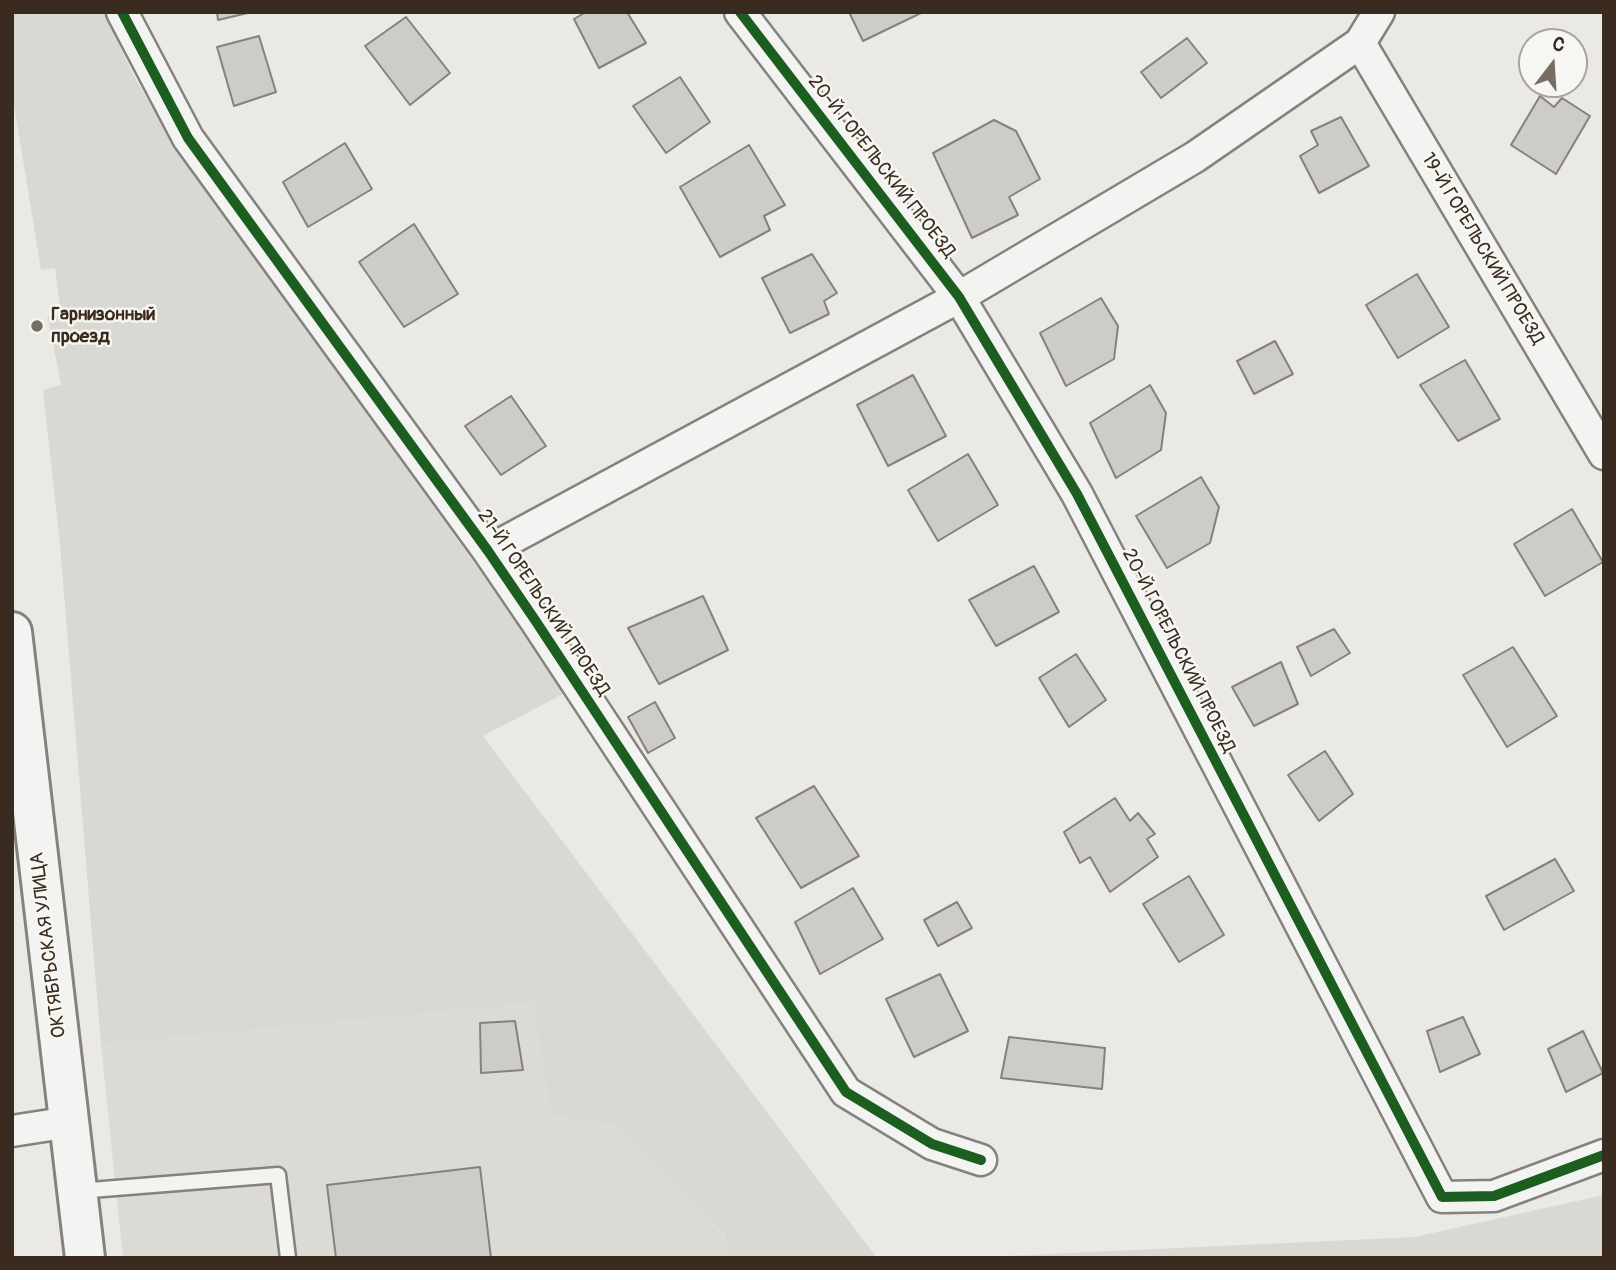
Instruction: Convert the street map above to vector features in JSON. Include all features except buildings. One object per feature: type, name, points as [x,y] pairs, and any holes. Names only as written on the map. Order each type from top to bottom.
[{"type":"main road","name":"ОКТЯБРЬСКАЯ УЛИЦА","points":[[12,632],[86,1258]]},
{"type":"street","name":"21-Й ГОРЕЛЬСКИЙ ПРОЕЗД","points":[[122,12],[188,138],[488,551],[846,1092],[932,1144],[981,1160]]},
{"type":"street","name":"20-Й ГОРЕЛЬСКИЙ ПРОЕЗД","points":[[740,12],[959,297],[1077,494],[1442,1198],[1494,1196],[1604,1155]]},
{"type":"street","points":[[488,551],[959,297],[1195,157],[1360,43],[1379,12]]},
{"type":"street","name":"19-Й ГОРЕЛЬСКИЙ ПРОЕЗД","points":[[1360,43],[1604,454]]},
{"type":"street","points":[[12,1130],[70,1122]]},
{"type":"lane","points":[[78,1192],[278,1175],[288,1258]]},
{"type":"shaded area","points":[[12,12],[105,12],[131,71],[175,146],[567,692],[483,736],[877,1258],[727,1258],[725,1235],[620,1126],[550,1115],[532,1004],[101,1045],[60,545],[43,390],[61,385],[48,316],[61,314],[55,268],[41,270],[12,93]]},
{"type":"shaded area","points":[[532,1004],[550,1115],[620,1125],[725,1236],[727,1258],[123,1258],[101,1045]]},
{"type":"shaded area","points":[[1604,1195],[1604,1258],[963,1258],[1415,1237]]},
{"type":"cycle path","points":[[122,12],[188,138],[488,551],[846,1092],[932,1144],[981,1160]]},
{"type":"cycle path","points":[[740,12],[959,297],[1077,494],[1442,1197],[1494,1196],[1604,1155]]},
{"type":"place","name":"Гарнизонный проезд","points":[[37,326]]}]
